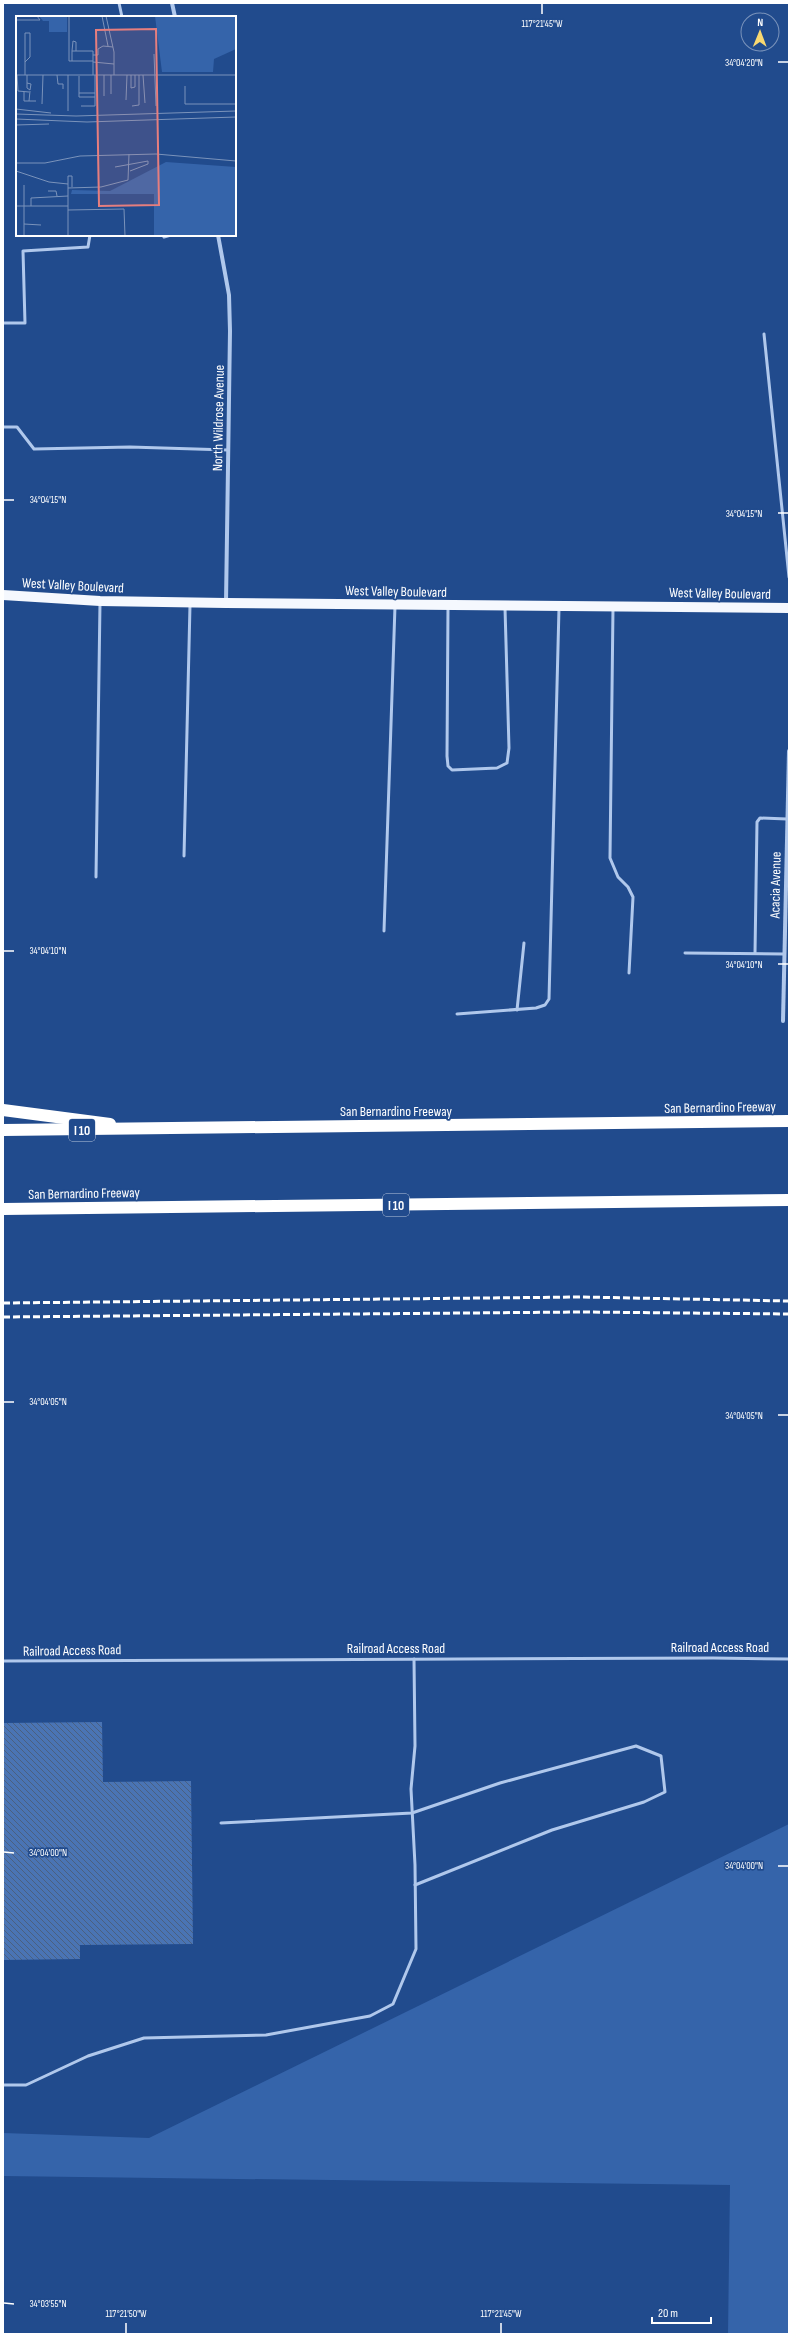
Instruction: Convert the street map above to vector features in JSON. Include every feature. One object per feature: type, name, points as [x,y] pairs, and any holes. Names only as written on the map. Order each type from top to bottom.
[{"type":"highway","points":[[3,1110],[161,1130]]},
{"type":"highway","name":"San Bernardino Freeway","points":[[3,1130],[161,1130],[254,1127],[789,1121]]},
{"type":"highway","name":"San Bernardino Freeway","points":[[3,1209],[789,1200]]},
{"type":"main road","name":"West Valley Boulevard","points":[[3,595],[100,601],[190,603],[789,608]]},
{"type":"street","points":[[172,3],[175,16]]},
{"type":"street","name":"North Wildrose Avenue","points":[[218,236],[229,295],[226,603]]},
{"type":"street","name":"Acacia Avenue","points":[[783,1020],[789,751]]},
{"type":"lane","points":[[119,3],[122,16]]},
{"type":"lane","points":[[3,324],[25,323],[23,251],[88,247],[90,236]]},
{"type":"lane","points":[[764,334],[789,577]]},
{"type":"lane","points":[[3,427],[17,427],[34,449],[130,448],[228,450]]},
{"type":"lane","points":[[96,877],[100,601]]},
{"type":"lane","points":[[184,856],[190,603]]},
{"type":"lane","points":[[384,931],[395,605]]},
{"type":"lane","points":[[448,605],[446,756],[448,766],[452,770],[497,768],[507,763],[509,748],[505,606]]},
{"type":"lane","points":[[457,1014],[536,1008],[545,1005],[551,991],[559,606]]},
{"type":"lane","points":[[613,606],[610,858],[618,877],[628,887],[633,898],[629,973]]},
{"type":"lane","points":[[755,954],[757,822],[760,818],[765,817],[788,819]]},
{"type":"lane","points":[[518,1010],[524,943]]},
{"type":"lane","points":[[685,953],[784,954]]},
{"type":"lane","points":[[3,2085],[26,2085],[88,2056],[144,2038],[266,2034],[370,2016],[393,2004],[416,1950],[416,1885],[411,1789],[415,1732],[414,1659]]},
{"type":"lane","name":"Railroad Access Road","points":[[3,1661],[789,1659]]},
{"type":"lane","points":[[221,1823],[412,1813],[500,1783],[636,1746],[661,1756],[665,1792],[644,1802],[552,1830],[416,1885]]},
{"type":"shaded area","points":[[789,1824],[789,2334],[728,2334],[730,2185],[3,2176],[3,2133],[149,2138]]},
{"type":"building","points":[[102,1722],[103,1782],[191,1781],[193,1944],[80,1945],[80,1959],[3,1960],[3,1723]]},
{"type":"railway","points":[[3,1303],[581,1297],[789,1301]]},
{"type":"railway","points":[[3,1317],[582,1312],[789,1314]]}]
